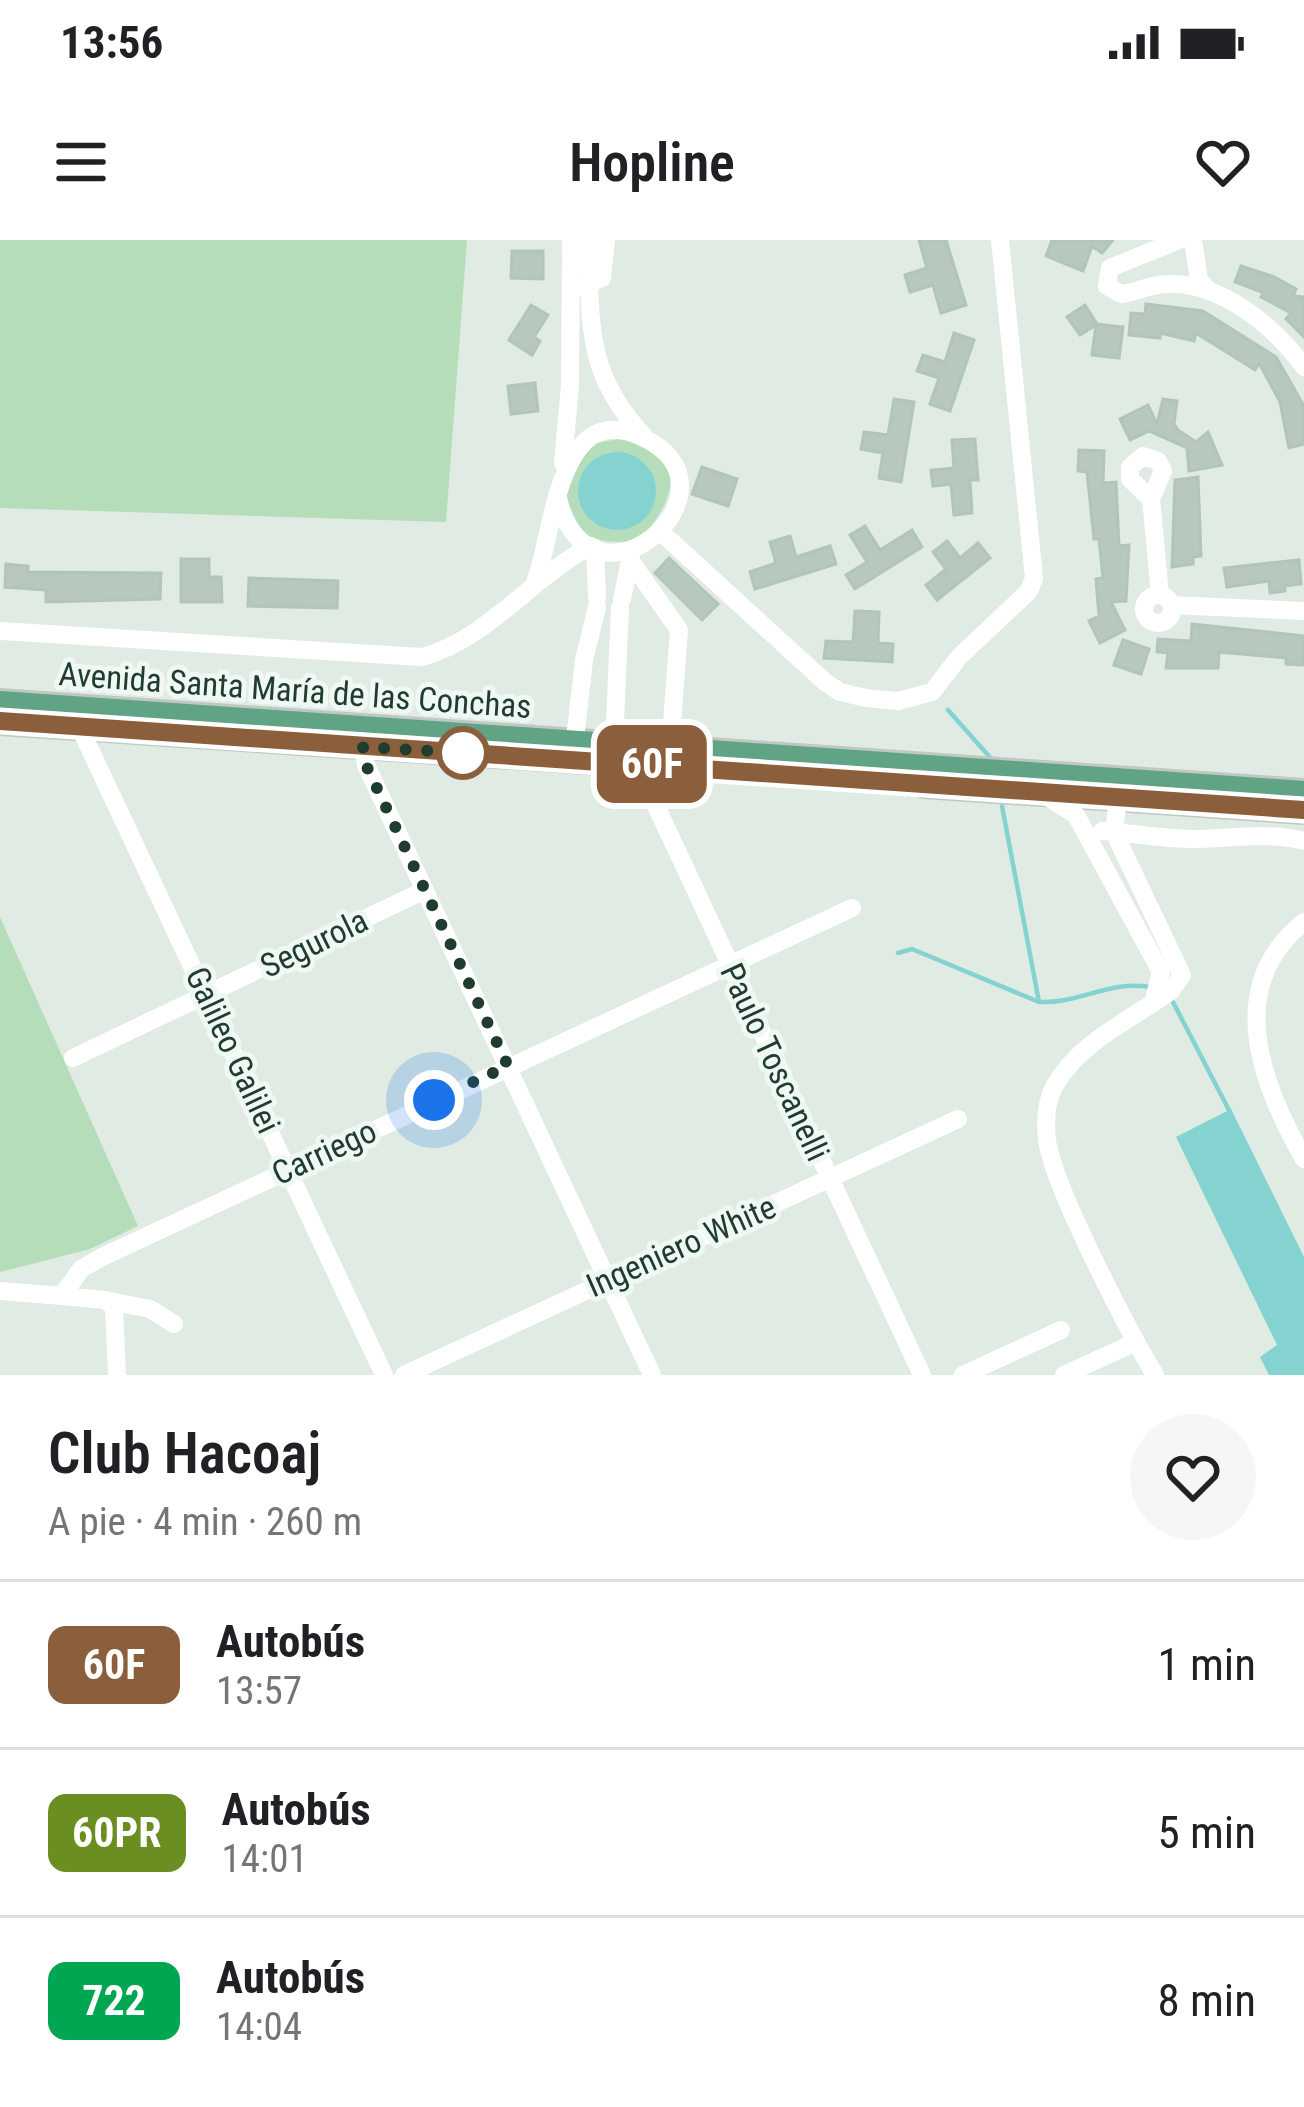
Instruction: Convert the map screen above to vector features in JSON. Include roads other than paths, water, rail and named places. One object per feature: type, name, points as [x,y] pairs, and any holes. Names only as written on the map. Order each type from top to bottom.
[{"type":"main road","name":"Avenida Santa María de las Conchas","points":[[0,703],[573,756]]},
{"type":"main road","name":"Avenida Santa María de las Conchas","points":[[0,721],[496,755],[623,758],[1304,810]]},
{"type":"main road","name":"Avenida Santa María de las Conchas","points":[[623,758],[670,750],[1304,793]]},
{"type":"street","points":[[571,240],[601,376],[614,401],[673,465],[678,483],[672,519],[662,533],[631,555],[620,610],[623,758]]},
{"type":"street","points":[[534,584],[558,499],[588,240]]},
{"type":"street","points":[[580,287],[607,266],[606,240]]},
{"type":"street","points":[[662,533],[826,682],[866,698],[898,701],[932,692],[1029,591],[1034,578],[1000,240]]},
{"type":"street","points":[[1179,240],[1110,268],[1107,286],[1121,294],[1170,284],[1207,289]]},
{"type":"street","points":[[1193,240],[1199,280],[1264,326],[1304,367]]},
{"type":"street","points":[[562,470],[583,443],[598,435],[632,433],[648,439]]},
{"type":"street","points":[[558,499],[569,527],[593,547],[631,555],[680,630],[670,750]]},
{"type":"street","points":[[1151,499],[1166,600],[1304,611]]},
{"type":"street","points":[[0,631],[400,659],[437,652],[593,547]]},
{"type":"street","points":[[573,756],[584,660],[597,609],[593,547]]},
{"type":"street","points":[[597,609],[620,610]]},
{"type":"street","points":[[584,660],[619,660]]},
{"type":"street","name":"Galileo Galilei","points":[[79,726],[384,1375]]},
{"type":"street","points":[[363,747],[366,765],[652,1375]]},
{"type":"street","name":"Paulo Toscanelli","points":[[623,758],[730,966],[922,1375]]},
{"type":"street","points":[[1037,792],[1076,814],[1085,830],[1160,972],[1153,1003]]},
{"type":"street","points":[[1118,798],[1114,832],[1179,959],[1182,974],[1171,991],[1086,1048],[1055,1085],[1047,1109],[1047,1140],[1060,1178],[1155,1375]]},
{"type":"street","points":[[1246,806],[1304,837]]},
{"type":"street","points":[[1085,830],[1133,830],[1193,840],[1275,834],[1304,837]]},
{"type":"street","name":"Segurola","points":[[73,1058],[424,890]]},
{"type":"street","name":"Carriego","points":[[62,1296],[81,1269],[102,1257],[853,908]]},
{"type":"street","points":[[1304,922],[1266,968],[1255,1014],[1272,1097],[1304,1159]]},
{"type":"street","name":"Ingeniero White","points":[[404,1375],[958,1119]]},
{"type":"street","points":[[0,1291],[105,1300],[150,1310],[173,1324]]},
{"type":"street","points":[[105,1300],[116,1316],[117,1375]]},
{"type":"street","points":[[963,1375],[1061,1330]]},
{"type":"street","points":[[1064,1375],[1136,1342]]},
{"type":"water","points":[[617,452],[644,464],[656,491],[644,518],[617,530],[590,518],[578,491],[590,464]]},
{"type":"water","points":[[1231,1109],[1304,1257],[1304,1375],[1269,1375],[1260,1357],[1277,1345],[1176,1137]]},
{"type":"waterway","points":[[948,710],[995,763]]},
{"type":"waterway","points":[[898,953],[912,949],[1039,1002],[1002,806]]},
{"type":"waterway","points":[[1039,1002],[1121,987],[1150,987]]},
{"type":"waterway","points":[[1173,1002],[1231,1114]]}]
